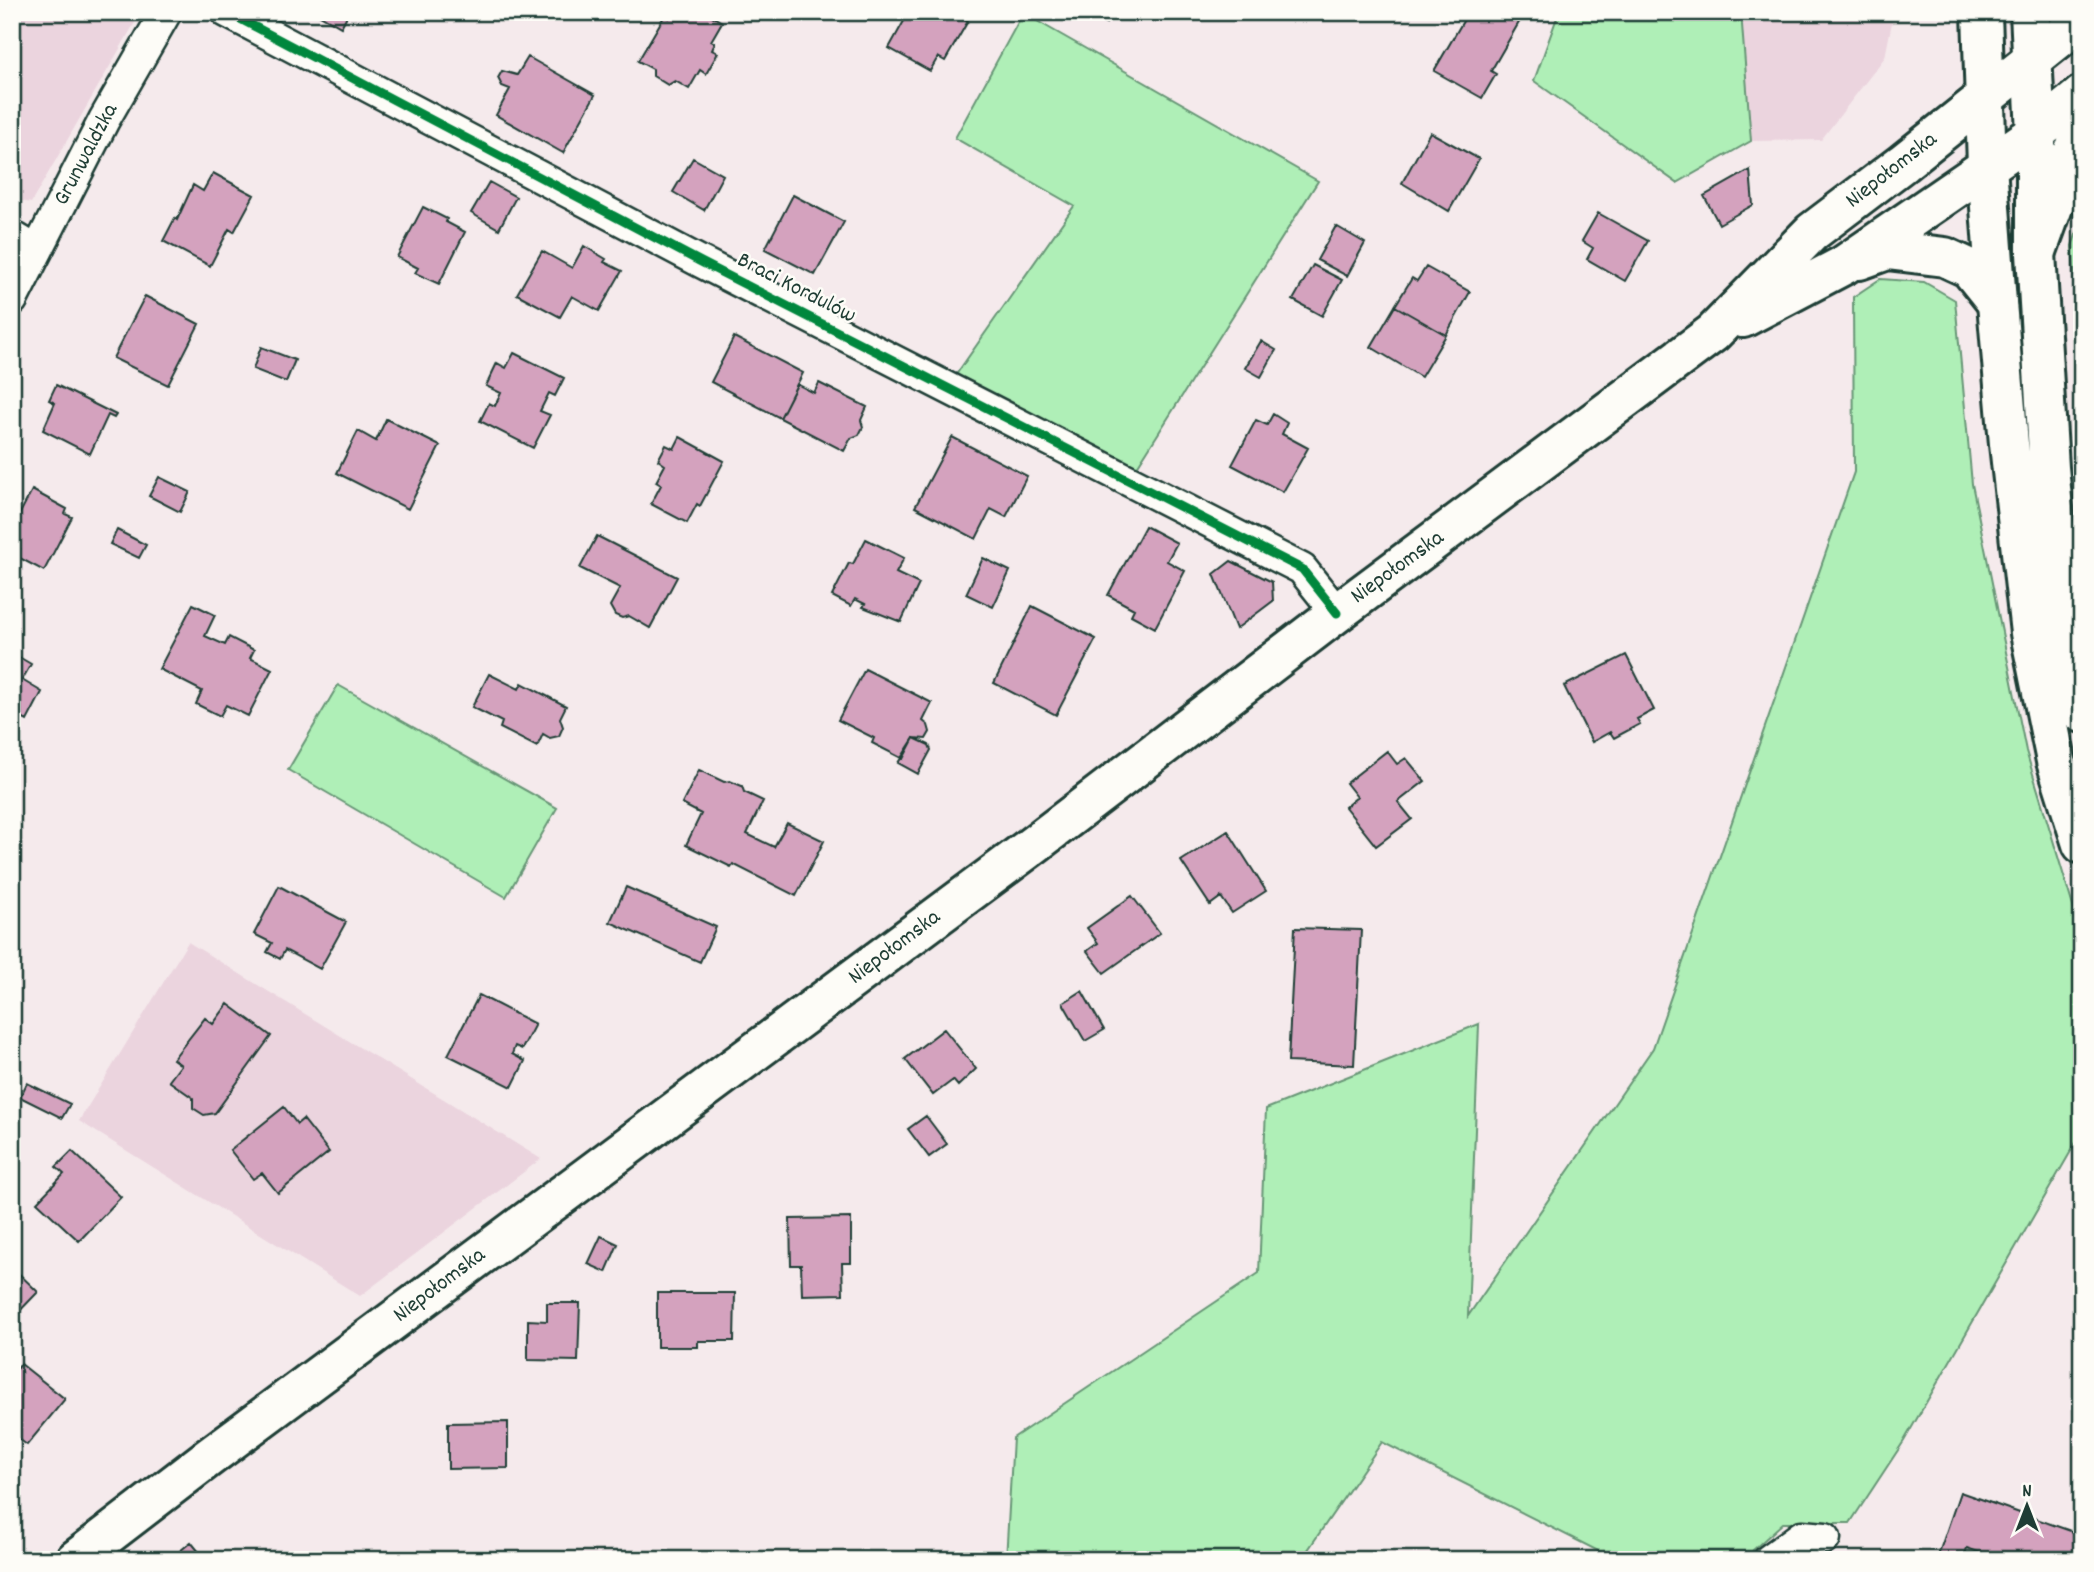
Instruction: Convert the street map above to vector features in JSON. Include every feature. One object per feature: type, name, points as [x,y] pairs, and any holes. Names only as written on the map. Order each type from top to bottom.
[{"type":"main road","points":[[1982,12],[1987,166],[1997,303],[2009,444],[2030,632],[2056,761],[2082,844]]},
{"type":"main road","points":[[2030,12],[2036,133],[2036,253],[2055,545],[2082,713]]},
{"type":"main road","name":"Niepołomska","points":[[75,1560],[208,1458],[1025,851],[1337,613],[1713,333],[1812,232],[2082,20]]},
{"type":"main road","name":"Niepołomska","points":[[1713,333],[1844,265],[2036,133],[2082,95]]},
{"type":"main road","points":[[2036,253],[2073,152],[2082,136]]},
{"type":"main road","points":[[1844,265],[1887,250],[1945,257],[1969,268],[1997,303]]},
{"type":"street","name":"Grunwaldzka","points":[[12,300],[25,244],[104,120],[166,12]]},
{"type":"street","name":"Braci Kordulów","points":[[226,12],[701,262],[1302,569],[1337,613]]},
{"type":"street","points":[[1769,1560],[1802,1536],[1825,1538]]},
{"type":"shaded area","points":[[12,12],[141,12],[31,203],[12,199]]},
{"type":"shaded area","points":[[1741,12],[1894,12],[1885,57],[1821,140],[1751,141]]},
{"type":"shaded area","points":[[188,942],[541,1159],[360,1296],[79,1121]]},
{"type":"green space","points":[[1559,12],[1741,12],[1751,141],[1677,183],[1534,81]]},
{"type":"green space","points":[[1023,13],[1318,181],[1132,475],[953,379],[1074,206],[955,138]]},
{"type":"green space","points":[[2082,218],[2082,370],[2072,246]]},
{"type":"green space","points":[[1880,279],[1924,282],[1955,300],[1972,484],[2026,751],[2082,936],[2082,1132],[1904,1441],[1850,1523],[1783,1523],[1753,1550],[1749,1560],[1616,1560],[1382,1442],[1301,1560],[1006,1560],[1013,1438],[1259,1273],[1266,1109],[1479,1024],[1468,1316],[1653,1048],[1854,472],[1853,297]]},
{"type":"green space","points":[[338,685],[557,808],[506,897],[288,770]]},
{"type":"building","points":[[315,12],[349,12],[341,27]]},
{"type":"building","points":[[672,12],[705,12],[722,22],[711,41],[715,43],[712,50],[718,53],[706,74],[700,70],[689,89],[675,81],[668,85],[653,76],[653,69],[638,61],[665,15],[669,18]]},
{"type":"building","points":[[909,12],[953,12],[968,21],[945,61],[938,57],[930,71],[889,48]]},
{"type":"building","points":[[1086,12],[1117,12],[1110,15],[1106,23]]},
{"type":"building","points":[[1460,12],[1525,12],[1491,71],[1496,74],[1482,98],[1434,71],[1466,16]]},
{"type":"building","points":[[528,57],[595,95],[563,153],[496,115],[510,89],[502,86],[498,78],[502,71],[517,75]]},
{"type":"building","points":[[1430,132],[1479,159],[1449,211],[1402,183]]},
{"type":"building","points":[[693,158],[723,175],[704,210],[673,192]]},
{"type":"building","points":[[1750,170],[1753,205],[1719,224],[1704,196]]},
{"type":"building","points":[[213,173],[254,195],[234,232],[229,229],[210,266],[163,241],[175,218],[177,220],[193,185],[203,191]]},
{"type":"building","points":[[489,182],[516,197],[499,229],[471,213]]},
{"type":"building","points":[[793,195],[844,222],[815,275],[765,249]]},
{"type":"building","points":[[423,207],[465,232],[439,284],[415,273],[418,268],[397,257]]},
{"type":"building","points":[[1598,213],[1648,241],[1625,281],[1587,259],[1593,248],[1582,241]]},
{"type":"building","points":[[1336,226],[1365,243],[1347,276],[1317,260]]},
{"type":"building","points":[[584,246],[606,259],[604,262],[622,271],[599,311],[572,296],[560,317],[517,294],[542,251],[572,268]]},
{"type":"building","points":[[1313,265],[1342,280],[1322,316],[1293,300]]},
{"type":"building","points":[[1426,267],[1470,292],[1446,335],[1395,306],[1412,278],[1417,281]]},
{"type":"building","points":[[145,296],[199,324],[168,385],[113,358]]},
{"type":"building","points":[[1395,306],[1446,335],[1421,377],[1371,347]]},
{"type":"building","points":[[734,337],[803,373],[780,418],[711,382]]},
{"type":"building","points":[[1261,341],[1276,350],[1261,377],[1245,368]]},
{"type":"building","points":[[261,347],[295,360],[286,382],[253,369]]},
{"type":"building","points":[[514,353],[564,378],[555,396],[549,393],[540,411],[550,415],[533,448],[480,421],[489,403],[495,406],[501,393],[486,386],[497,363],[506,368]]},
{"type":"building","points":[[819,383],[867,407],[861,420],[863,427],[859,435],[851,438],[844,451],[780,418],[797,384],[814,393]]},
{"type":"building","points":[[56,385],[116,415],[114,418],[108,415],[90,454],[43,430],[55,403],[49,400]]},
{"type":"building","points":[[1273,414],[1287,423],[1282,434],[1308,448],[1283,492],[1232,465],[1256,420],[1267,425]]},
{"type":"building","points":[[386,419],[440,446],[408,509],[337,473],[358,431],[376,441]]},
{"type":"building","points":[[680,437],[724,461],[700,506],[697,504],[687,523],[651,504],[661,485],[656,482],[665,465],[658,460],[666,445],[674,449]]},
{"type":"building","points":[[952,437],[1027,476],[1006,517],[991,509],[976,539],[915,507]]},
{"type":"building","points":[[159,477],[190,492],[180,512],[149,496]]},
{"type":"building","points":[[32,490],[67,509],[65,514],[72,517],[44,571],[16,556],[20,549],[12,545],[12,514],[18,517]]},
{"type":"building","points":[[1145,526],[1177,543],[1167,561],[1185,571],[1155,628],[1131,615],[1134,609],[1108,595]]},
{"type":"building","points":[[117,530],[146,545],[139,558],[110,544]]},
{"type":"building","points":[[597,536],[677,577],[650,628],[629,616],[622,618],[615,615],[610,606],[620,588],[580,568]]},
{"type":"building","points":[[866,539],[904,558],[896,573],[919,584],[901,622],[863,607],[865,604],[855,599],[851,606],[832,596],[849,563],[853,564]]},
{"type":"building","points":[[983,558],[1010,571],[993,607],[966,594]]},
{"type":"building","points":[[1231,561],[1272,582],[1273,601],[1236,629],[1214,574]]},
{"type":"building","points":[[193,604],[215,615],[205,636],[225,645],[229,637],[254,650],[250,658],[272,669],[248,716],[226,705],[220,716],[196,704],[202,691],[159,669]]},
{"type":"building","points":[[1032,606],[1096,639],[1056,715],[994,683]]},
{"type":"building","points":[[12,653],[31,664],[22,680],[42,692],[27,721],[12,713]]},
{"type":"building","points":[[1626,655],[1654,710],[1637,719],[1640,724],[1614,738],[1610,732],[1592,742],[1564,686]]},
{"type":"building","points":[[865,669],[932,703],[923,721],[930,732],[926,739],[914,738],[903,759],[872,743],[874,738],[838,720]]},
{"type":"building","points":[[489,674],[519,689],[522,683],[566,706],[560,718],[563,727],[559,736],[550,738],[543,734],[537,747],[500,728],[502,722],[472,707]]},
{"type":"building","points":[[914,738],[929,745],[931,750],[918,774],[898,763]]},
{"type":"building","points":[[1387,751],[1397,764],[1406,758],[1425,781],[1398,802],[1412,819],[1376,846],[1345,807],[1357,797],[1346,783]]},
{"type":"building","points":[[699,770],[724,782],[730,781],[742,786],[744,792],[763,801],[747,834],[774,847],[787,823],[824,841],[796,896],[733,864],[731,867],[686,845],[701,814],[682,804]]},
{"type":"building","points":[[1228,831],[1266,891],[1232,913],[1221,897],[1210,905],[1181,861]]},
{"type":"building","points":[[279,886],[346,922],[320,969],[285,950],[280,959],[267,952],[272,943],[254,934]]},
{"type":"building","points":[[626,887],[716,927],[700,962],[610,922]]},
{"type":"building","points":[[1132,896],[1160,933],[1104,973],[1087,951],[1098,943],[1087,928]]},
{"type":"building","points":[[1295,928],[1361,930],[1354,1065],[1288,1062]]},
{"type":"building","points":[[1082,991],[1104,1030],[1085,1041],[1063,1003]]},
{"type":"building","points":[[479,995],[535,1024],[522,1049],[515,1046],[512,1054],[525,1061],[512,1087],[448,1055]]},
{"type":"building","points":[[228,1004],[271,1036],[215,1113],[204,1115],[193,1108],[193,1098],[169,1081],[181,1065],[173,1059],[205,1018],[213,1024]]},
{"type":"building","points":[[944,1029],[976,1069],[958,1086],[953,1080],[933,1095],[905,1059]]},
{"type":"building","points":[[27,1083],[70,1104],[62,1118],[20,1097]]},
{"type":"building","points":[[284,1107],[297,1124],[303,1119],[329,1152],[278,1193],[262,1173],[253,1179],[230,1150]]},
{"type":"building","points":[[926,1116],[947,1144],[929,1157],[908,1129]]},
{"type":"building","points":[[72,1151],[121,1197],[79,1241],[37,1202],[64,1174],[56,1167]]},
{"type":"building","points":[[851,1218],[851,1263],[842,1263],[843,1294],[802,1295],[801,1265],[791,1265],[790,1219]]},
{"type":"building","points":[[601,1236],[618,1244],[606,1272],[588,1264]]},
{"type":"building","points":[[12,1267],[38,1292],[12,1319]]},
{"type":"building","points":[[657,1293],[735,1293],[734,1341],[698,1341],[698,1347],[657,1347]]},
{"type":"building","points":[[547,1303],[580,1303],[578,1361],[528,1360],[528,1320],[547,1321]]},
{"type":"building","points":[[21,1364],[65,1399],[27,1445],[12,1434],[12,1375]]},
{"type":"building","points":[[508,1422],[508,1468],[448,1469],[448,1423]]},
{"type":"building","points":[[1960,1492],[2082,1535],[2082,1560],[2001,1560],[1967,1548],[1963,1560],[1948,1560],[1938,1556]]},
{"type":"building","points":[[191,1542],[204,1558],[169,1560]]},
{"type":"cycle path","points":[[227,12],[701,262],[1302,569],[1337,613]]}]
